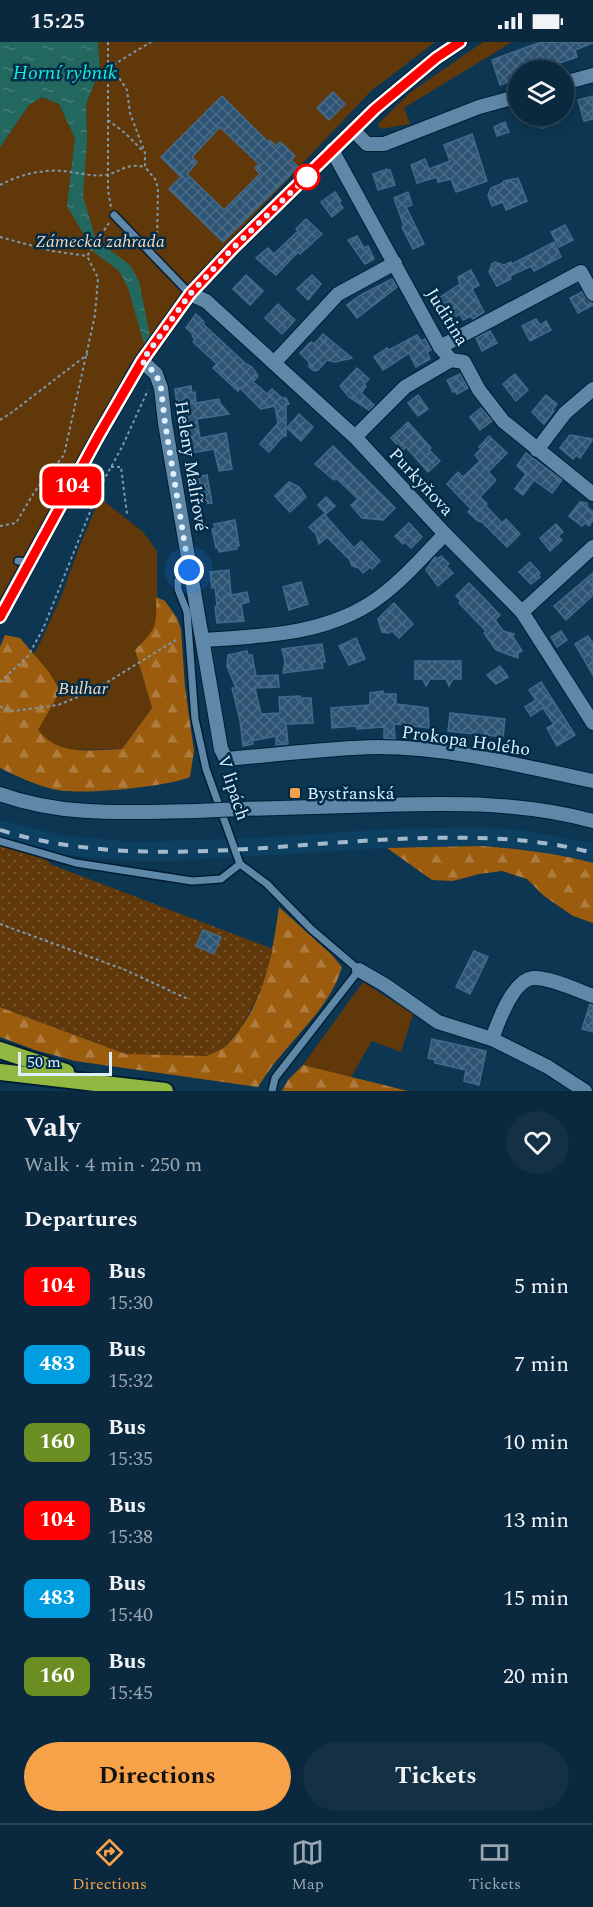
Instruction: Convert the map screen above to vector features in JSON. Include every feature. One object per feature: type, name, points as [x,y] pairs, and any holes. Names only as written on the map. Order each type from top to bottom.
[{"type":"highway","points":[[0,1050],[107,1085]]},
{"type":"highway","points":[[0,1072],[165,1091]]},
{"type":"street","points":[[0,616],[24,562],[142,361],[190,294],[233,248],[353,130],[436,58],[460,42]]},
{"type":"street","points":[[574,81],[593,75]]},
{"type":"street","points":[[353,130],[367,144],[384,144],[479,107],[508,99]]},
{"type":"street","name":"Juditina","points":[[333,150],[440,346],[451,360],[464,362],[479,390],[503,421],[593,494]]},
{"type":"street","points":[[274,363],[338,294],[395,263]]},
{"type":"street","points":[[440,346],[581,272],[593,294]]},
{"type":"street","name":"Purkyňova","points":[[190,294],[206,302],[355,437],[445,534],[522,612],[593,723]]},
{"type":"street","points":[[355,437],[405,387],[451,360]]},
{"type":"street","points":[[142,361],[156,374]]},
{"type":"street","name":"Heleny Malířové","points":[[156,374],[161,388],[189,570],[204,640],[221,749],[226,759]]},
{"type":"street","points":[[537,450],[565,413],[593,389]]},
{"type":"street","points":[[204,640],[294,632],[332,622],[371,603],[445,534]]},
{"type":"street","points":[[522,612],[593,547]]},
{"type":"street","name":"Prokopa Holého","points":[[226,759],[376,747],[431,750],[479,757],[593,781]]},
{"type":"street","points":[[0,794],[39,806],[66,810],[195,811],[472,804],[542,810],[593,820]]},
{"type":"street","points":[[358,970],[385,985],[438,1023],[492,1039],[548,1067],[585,1091]]},
{"type":"street","points":[[492,1039],[513,994],[524,981],[531,978],[541,978],[593,996]]},
{"type":"lane","points":[[114,215],[190,294]]},
{"type":"lane","name":"V lipách","points":[[189,570],[178,580],[178,589],[187,612],[195,719],[206,769],[240,864]]},
{"type":"lane","points":[[0,840],[76,863],[192,881],[221,879],[240,864],[267,884],[358,970],[275,1078],[272,1091]]},
{"type":"path","points":[[87,256],[114,215],[109,204],[108,42]]},
{"type":"path","points":[[108,68],[151,42]]},
{"type":"path","points":[[108,76],[120,79],[127,90],[130,113],[145,153],[145,167]]},
{"type":"path","points":[[108,120],[145,153]]},
{"type":"path","points":[[0,185],[37,172],[62,170],[93,176],[108,175],[123,167],[138,165],[145,167],[155,179],[158,188],[157,246],[151,254]]},
{"type":"path","points":[[0,237],[52,251],[87,256]]},
{"type":"path","points":[[0,526],[16,523],[35,491],[64,455],[96,315],[98,278],[87,256]]},
{"type":"path","points":[[0,420],[88,354]]},
{"type":"path","points":[[0,682],[28,656],[43,629],[100,487],[122,447],[156,374]]},
{"type":"path","points":[[111,467],[121,467],[127,514]]},
{"type":"path","points":[[100,487],[104,502]]},
{"type":"path","points":[[0,706],[14,711],[57,705],[93,691],[189,633]]},
{"type":"path","points":[[0,924],[123,969],[173,990],[188,999]]},
{"type":"shaded area","points":[[0,820],[60,835],[132,842],[258,838],[387,829],[482,827],[528,831],[593,843],[593,863],[526,849],[482,846],[387,848],[174,861],[131,861],[57,854],[0,840]]},
{"type":"green space","name":"Zámecká zahrada","points":[[98,42],[435,42],[371,91],[222,249],[130,364],[0,604],[0,147],[29,105],[42,97],[59,104],[75,138],[87,140],[86,104],[100,70]]},
{"type":"green space","points":[[483,42],[512,42],[404,108],[410,124],[381,129],[378,124],[411,92]]},
{"type":"green space","name":"Bulhar","points":[[100,498],[143,532],[157,551],[157,621],[151,634],[135,650],[152,708],[122,749],[68,750],[14,726],[31,658],[61,597]]},
{"type":"green space","points":[[156,597],[165,601],[177,618],[181,629],[185,687],[194,751],[190,777],[162,784],[121,789],[64,791],[39,785],[0,768],[0,647],[5,635],[20,638],[49,672],[60,691],[38,730],[47,739],[76,750],[122,749],[152,708],[135,650],[154,627]]},
{"type":"green space","points":[[0,840],[32,848],[52,865],[273,949],[261,990],[242,1026],[224,1048],[207,1056],[126,1054],[0,1007]]},
{"type":"green space","points":[[482,846],[538,852],[593,863],[593,923],[573,916],[544,896],[527,879],[502,871],[453,881],[432,880],[387,848]]},
{"type":"green space","points":[[279,907],[342,967],[323,1005],[274,1063],[258,1087],[75,1061],[0,1037],[0,1007],[126,1054],[224,1048],[248,1017],[263,983],[273,946]]},
{"type":"green space","points":[[363,982],[413,1014],[401,1052],[372,1041],[351,1077],[303,1065]]},
{"type":"green space","points":[[303,1065],[408,1091],[282,1091],[288,1080]]},
{"type":"water","name":"Horní rybník","points":[[0,42],[98,42],[100,70],[86,104],[87,140],[83,196],[96,240],[130,265],[139,281],[150,336],[144,344],[128,288],[119,271],[94,252],[67,206],[75,138],[59,104],[42,97],[29,105],[0,147]]},
{"type":"building","points":[[541,42],[593,43],[575,50],[577,57],[568,60],[508,60],[508,82],[500,85],[492,60]]},
{"type":"building","points":[[333,92],[345,104],[329,120],[317,108]]},
{"type":"building","points":[[222,96],[268,142],[270,140],[276,146],[280,142],[284,145],[295,156],[291,160],[298,167],[223,242],[169,189],[181,177],[161,157]],"holes":[[[220,127],[259,164],[255,168],[260,174],[224,210],[187,174],[197,162],[192,157]]]},
{"type":"building","points":[[593,96],[593,119],[584,121],[578,100]]},
{"type":"building","points":[[505,122],[509,132],[497,136],[494,127]]},
{"type":"building","points":[[472,134],[487,181],[456,192],[451,179],[438,182],[437,177],[417,183],[411,165],[425,159],[429,169],[450,161],[444,145]]},
{"type":"building","points":[[387,169],[387,171],[390,170],[395,185],[378,190],[373,174]]},
{"type":"building","points":[[518,178],[527,201],[506,210],[503,202],[492,206],[488,195],[491,188],[504,181]]},
{"type":"building","points":[[335,192],[343,208],[332,217],[321,202]]},
{"type":"building","points":[[408,192],[412,205],[406,207],[424,244],[413,249],[402,227],[404,226],[394,198]]},
{"type":"building","points":[[306,219],[322,234],[300,254],[298,252],[276,275],[256,258],[268,248],[274,254],[298,231],[296,229]]},
{"type":"building","points":[[565,225],[573,240],[559,247],[551,232]]},
{"type":"building","points":[[357,236],[364,248],[368,246],[374,259],[365,264],[348,240]]},
{"type":"building","points":[[554,242],[561,257],[534,271],[531,266],[510,276],[511,279],[497,286],[489,272],[492,264],[495,262],[504,265],[511,262],[512,264]]},
{"type":"building","points":[[471,270],[479,285],[472,289],[484,312],[473,319],[471,316],[463,320],[460,314],[446,321],[439,307],[442,305],[439,298],[460,284],[458,277]]},
{"type":"building","points":[[246,275],[263,291],[250,305],[233,289]]},
{"type":"building","points":[[312,275],[321,284],[308,300],[297,289]]},
{"type":"building","points":[[392,279],[397,287],[357,318],[347,305]]},
{"type":"building","points":[[582,292],[593,305],[578,313],[570,298]]},
{"type":"building","points":[[278,304],[295,320],[282,334],[265,318]]},
{"type":"building","points":[[196,314],[204,322],[203,324],[252,367],[258,376],[253,382],[267,394],[272,389],[282,398],[286,398],[289,404],[286,405],[286,436],[283,436],[269,452],[260,444],[278,423],[275,406],[261,409],[240,388],[238,391],[213,368],[217,364],[193,342],[195,339],[193,334],[186,328]]},
{"type":"building","points":[[536,319],[540,325],[546,321],[551,330],[530,341],[522,326]]},
{"type":"building","points":[[490,331],[497,343],[482,351],[476,338]]},
{"type":"building","points":[[323,334],[352,358],[335,362],[327,360],[318,370],[314,371],[300,353],[311,342],[314,344]]},
{"type":"building","points":[[417,335],[421,341],[425,339],[431,350],[427,352],[430,359],[416,367],[409,353],[383,370],[374,357],[387,348],[389,350]]},
{"type":"building","points":[[357,368],[369,379],[364,384],[366,386],[361,393],[374,405],[369,410],[349,397],[340,386]]},
{"type":"building","points":[[460,374],[468,388],[457,394],[453,392],[447,380]]},
{"type":"building","points":[[515,374],[528,390],[516,401],[503,384]]},
{"type":"building","points":[[191,386],[192,393],[195,392],[196,403],[219,399],[229,414],[197,419],[200,438],[226,433],[232,469],[219,471],[214,449],[186,454],[181,426],[186,425],[182,403],[177,404],[175,389]]},
{"type":"building","points":[[418,395],[428,409],[418,416],[408,403]]},
{"type":"building","points":[[546,395],[557,404],[544,424],[532,412]]},
{"type":"building","points":[[481,408],[492,421],[480,430],[470,417]]},
{"type":"building","points":[[299,414],[313,427],[301,441],[287,428]]},
{"type":"building","points":[[408,422],[440,461],[428,472],[406,447],[403,450],[391,438]]},
{"type":"building","points":[[570,435],[593,439],[580,458],[576,455],[573,459],[560,448]]},
{"type":"building","points":[[489,436],[507,453],[488,472],[496,480],[480,497],[502,523],[506,519],[520,534],[507,547],[482,522],[468,512],[471,509],[447,484],[458,472],[463,477],[480,461],[475,455]]},
{"type":"building","points":[[333,446],[395,508],[383,520],[362,518],[351,505],[358,499],[336,478],[334,480],[315,464]]},
{"type":"building","points":[[526,453],[562,480],[552,493],[534,480],[523,495],[515,489],[526,474],[517,466]]},
{"type":"building","points":[[207,475],[212,503],[195,505],[190,479]]},
{"type":"building","points":[[289,482],[299,487],[306,497],[290,512],[275,496]]},
{"type":"building","points":[[326,497],[335,506],[326,514],[318,505]]},
{"type":"building","points":[[580,502],[587,503],[587,507],[593,512],[593,520],[589,526],[585,523],[582,526],[569,516]]},
{"type":"building","points":[[324,514],[354,548],[361,541],[380,561],[372,569],[370,567],[363,573],[359,568],[352,566],[350,560],[327,537],[319,544],[316,534],[309,527]]},
{"type":"building","points":[[235,520],[239,546],[236,546],[237,549],[219,552],[212,529],[215,529],[214,524]]},
{"type":"building","points":[[409,523],[422,537],[411,548],[395,536]]},
{"type":"building","points":[[556,524],[563,532],[558,536],[562,540],[550,551],[540,538]]},
{"type":"building","points":[[441,556],[449,564],[446,566],[453,573],[438,586],[426,570],[435,557],[437,559]]},
{"type":"building","points":[[530,562],[540,573],[538,575],[540,577],[531,584],[519,572]]},
{"type":"building","points":[[229,570],[231,595],[247,592],[249,602],[241,604],[244,621],[217,623],[215,587],[212,588],[210,572]]},
{"type":"building","points":[[593,573],[593,595],[566,620],[554,606]]},
{"type":"building","points":[[301,582],[308,604],[289,610],[283,587]]},
{"type":"building","points":[[469,583],[500,615],[495,620],[503,631],[514,634],[513,637],[522,651],[518,653],[518,658],[496,650],[484,633],[486,631],[459,603],[461,601],[456,596]]},
{"type":"building","points":[[394,603],[413,624],[399,638],[392,631],[382,632],[378,619]]},
{"type":"building","points":[[561,631],[567,640],[557,647],[551,637]]},
{"type":"building","points":[[588,636],[593,643],[593,675],[575,644]]},
{"type":"building","points":[[356,638],[365,659],[349,665],[339,646]]},
{"type":"building","points":[[322,644],[325,662],[322,662],[323,668],[283,673],[285,662],[282,649]]},
{"type":"building","points":[[247,651],[248,655],[252,655],[256,676],[278,675],[279,687],[255,688],[261,714],[280,713],[279,697],[311,698],[313,723],[286,724],[288,744],[276,745],[276,736],[252,741],[253,744],[243,746],[240,720],[232,688],[236,688],[227,666],[228,655]]},
{"type":"building","points":[[415,661],[461,661],[461,679],[453,679],[449,686],[446,679],[430,679],[426,686],[423,679],[415,679]]},
{"type":"building","points":[[500,666],[508,677],[496,684],[487,675]]},
{"type":"building","points":[[541,682],[575,735],[557,746],[547,728],[554,724],[543,708],[531,716],[525,707],[536,700],[529,690]]},
{"type":"building","points":[[383,691],[383,694],[396,694],[396,704],[428,708],[429,728],[394,724],[395,739],[384,738],[384,727],[332,728],[331,708],[370,705],[370,693]]},
{"type":"building","points":[[450,713],[505,719],[503,737],[448,731]]},
{"type":"building","points":[[203,930],[221,937],[214,954],[196,946]]},
{"type":"building","points":[[474,951],[488,957],[470,994],[456,987]]},
{"type":"building","points":[[590,1004],[593,1005],[593,1032],[582,1029]]},
{"type":"building","points":[[432,1039],[486,1051],[479,1085],[464,1081],[466,1070],[435,1063],[435,1060],[428,1058]]},
{"type":"railway","points":[[0,830],[52,843],[158,852],[266,848],[373,840],[489,838],[552,844],[593,853]]},
{"type":"bus line","name":"104","points":[[0,617],[142,361],[190,294],[233,248],[375,109],[436,58],[460,42]]},
{"type":"place","name":"Bystřanská","points":[[295,793]]},
{"type":"route","points":[[189,570],[161,388],[156,374],[142,361],[190,294],[233,248],[307,177]]}]
